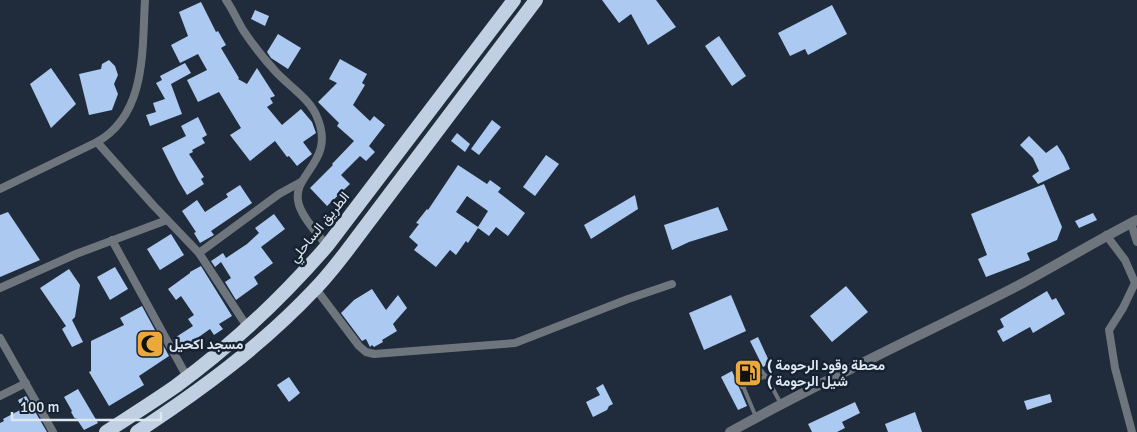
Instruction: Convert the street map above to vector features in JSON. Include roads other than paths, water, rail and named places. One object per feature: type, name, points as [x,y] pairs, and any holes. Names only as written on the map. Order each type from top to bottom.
[{"type":"highway","name":"الطريق الساحلي","points":[[106,432],[187,377],[248,328],[283,295],[327,246],[514,0]]},
{"type":"highway","points":[[137,432],[184,401],[241,358],[279,326],[316,289],[536,0]]},
{"type":"street","points":[[0,189],[97,142],[108,136],[118,126],[135,96],[144,45],[145,0]]},
{"type":"street","points":[[226,0],[254,45],[277,73],[309,104],[317,116],[321,130],[322,146],[317,160],[301,182],[298,191],[299,204],[304,215],[327,246]]},
{"type":"street","points":[[97,142],[167,220],[199,252],[248,328]]},
{"type":"street","points":[[199,252],[279,194],[301,182]]},
{"type":"street","points":[[0,288],[50,264],[167,220]]},
{"type":"street","points":[[730,432],[756,417],[1020,284],[1134,221],[1137,242]]},
{"type":"street","points":[[1106,235],[1125,260],[1135,283],[1123,308],[1109,330],[1115,368],[1132,432]]},
{"type":"street","points":[[112,240],[187,377]]},
{"type":"street","points":[[316,289],[359,346],[366,352],[374,354],[515,343],[672,284]]},
{"type":"street","points":[[0,338],[53,432]]},
{"type":"street","points":[[0,396],[26,383]]},
{"type":"lane","points":[[756,417],[742,387],[740,374],[747,367],[758,366],[766,376],[782,405]]},
{"type":"lane","points":[[742,387],[766,376]]},
{"type":"place","name":"مسجد اكحيل","points":[[150,344]]},
{"type":"place","name":"( محطة وقود الرحومة ( شيل الرحومة","points":[[748,373]]}]
